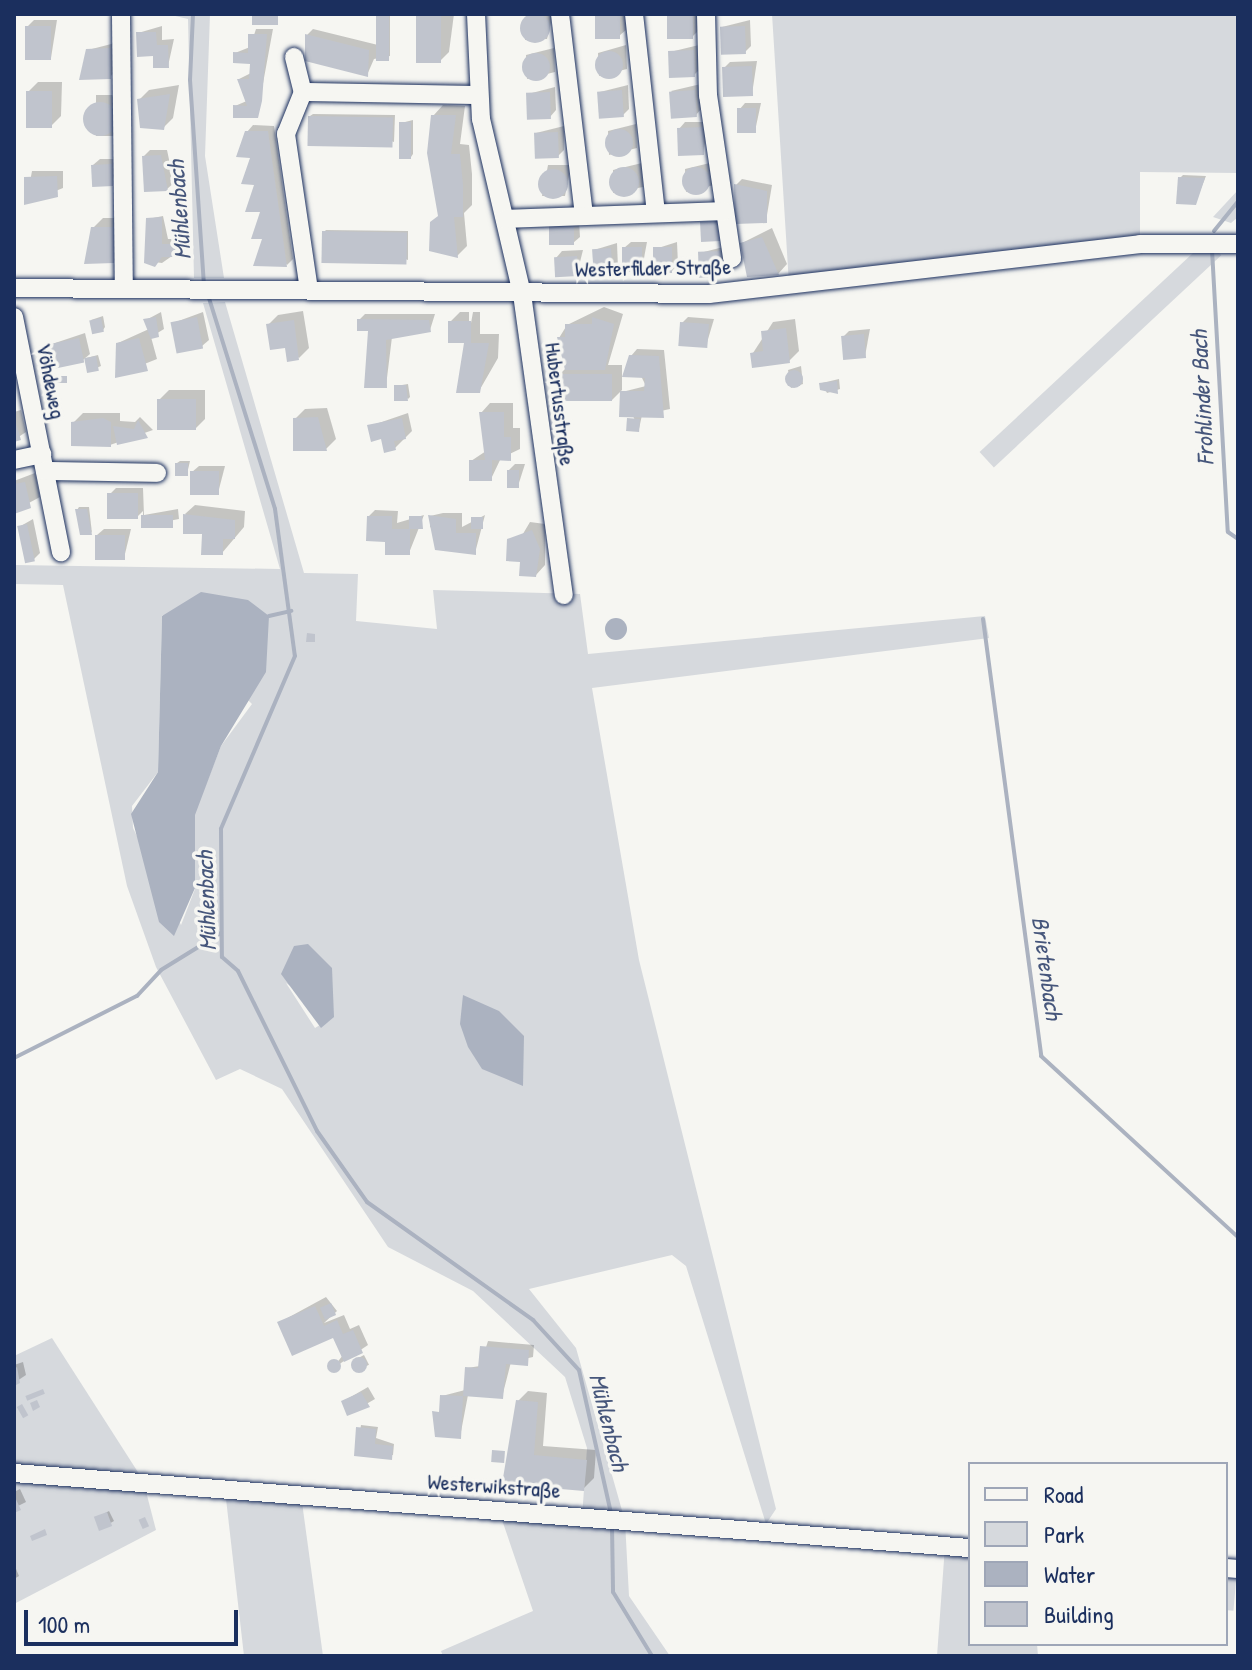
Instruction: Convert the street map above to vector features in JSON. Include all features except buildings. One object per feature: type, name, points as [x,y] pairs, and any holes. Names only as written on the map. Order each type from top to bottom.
[{"type":"street","name":"Hubertusstraße","points":[[476,14],[479,95],[522,294],[564,595]]},
{"type":"street","points":[[560,14],[584,214]]},
{"type":"street","points":[[634,14],[656,212]]},
{"type":"street","points":[[706,14],[724,211],[732,258]]},
{"type":"street","points":[[121,15],[124,288]]},
{"type":"street","points":[[294,57],[303,92],[286,134],[309,290]]},
{"type":"street","points":[[303,92],[479,95]]},
{"type":"street","points":[[505,219],[724,211]]},
{"type":"street","name":"Westerfilder Straße","points":[[14,288],[709,294],[1140,244],[1233,243]]},
{"type":"street","name":"Vöhdeweg","points":[[14,317],[61,552]]},
{"type":"street","points":[[14,460],[157,473]]},
{"type":"street","name":"Westerwikstraße","points":[[14,1473],[968,1548]]},
{"type":"green space","points":[[167,14],[210,14],[205,156],[224,278],[194,278],[188,19]]},
{"type":"green space","points":[[772,14],[1238,14],[1238,173],[1140,172],[1140,244],[789,284]]},
{"type":"green space","points":[[1238,190],[1238,217],[1231,223],[1213,217]]},
{"type":"green space","points":[[1207,240],[1221,255],[994,467],[980,452]]},
{"type":"green space","points":[[225,302],[304,573],[358,574],[356,621],[437,629],[433,590],[580,594],[588,654],[985,616],[989,638],[592,688],[639,960],[776,1509],[766,1524],[686,1266],[672,1255],[529,1289],[576,1348],[625,1521],[629,1596],[670,1656],[443,1656],[441,1651],[533,1611],[499,1511],[582,1517],[587,1448],[565,1377],[473,1291],[388,1247],[282,1089],[240,1069],[216,1080],[156,967],[127,886],[63,585],[14,584],[14,565],[280,569],[203,303]],"holes":[[[162,615],[252,704],[221,746],[194,815],[195,889],[181,925],[133,828],[132,806],[158,772]],[[286,983],[333,1017],[315,1028]]]},
{"type":"green space","points":[[52,1338],[143,1480],[156,1530],[14,1604],[14,1356]]},
{"type":"green space","points":[[225,1490],[301,1495],[323,1656],[244,1656]]},
{"type":"green space","points":[[968,1544],[968,1646],[1037,1646],[1038,1656],[937,1656],[945,1546]]},
{"type":"green space","points":[[1228,1558],[1238,1559],[1233,1611],[1228,1610]]},
{"type":"water","points":[[201,592],[248,600],[269,616],[266,672],[221,746],[195,815],[195,888],[174,936],[159,922],[131,814],[158,772],[162,616]]},
{"type":"water","points":[[616,618],[624,621],[627,629],[624,637],[616,640],[608,637],[605,629],[608,621]]},
{"type":"water","points":[[308,944],[332,968],[334,1017],[321,1028],[281,974],[294,946]]},
{"type":"water","points":[[463,995],[499,1011],[524,1036],[523,1086],[482,1069],[468,1047],[460,1024]]},
{"type":"waterway","name":"Mühlenbach","points":[[193,14],[190,80],[204,283]]},
{"type":"waterway","points":[[1214,231],[1238,201]]},
{"type":"waterway","name":"Frohlinder Bach","points":[[1212,250],[1228,532],[1238,539]]},
{"type":"waterway","name":"Mühlenbach","points":[[208,295],[275,509],[295,656],[221,829],[222,957],[238,971],[317,1131],[367,1202],[533,1320],[579,1370],[611,1513]]},
{"type":"waterway","points":[[269,616],[291,611]]},
{"type":"waterway","name":"Brietenbach","points":[[983,619],[1041,1056],[1238,1237]]},
{"type":"waterway","points":[[14,1058],[137,996],[161,970],[221,933]]},
{"type":"waterway","name":"Mühlenbach","points":[[612,1526],[613,1592],[652,1656]]}]
